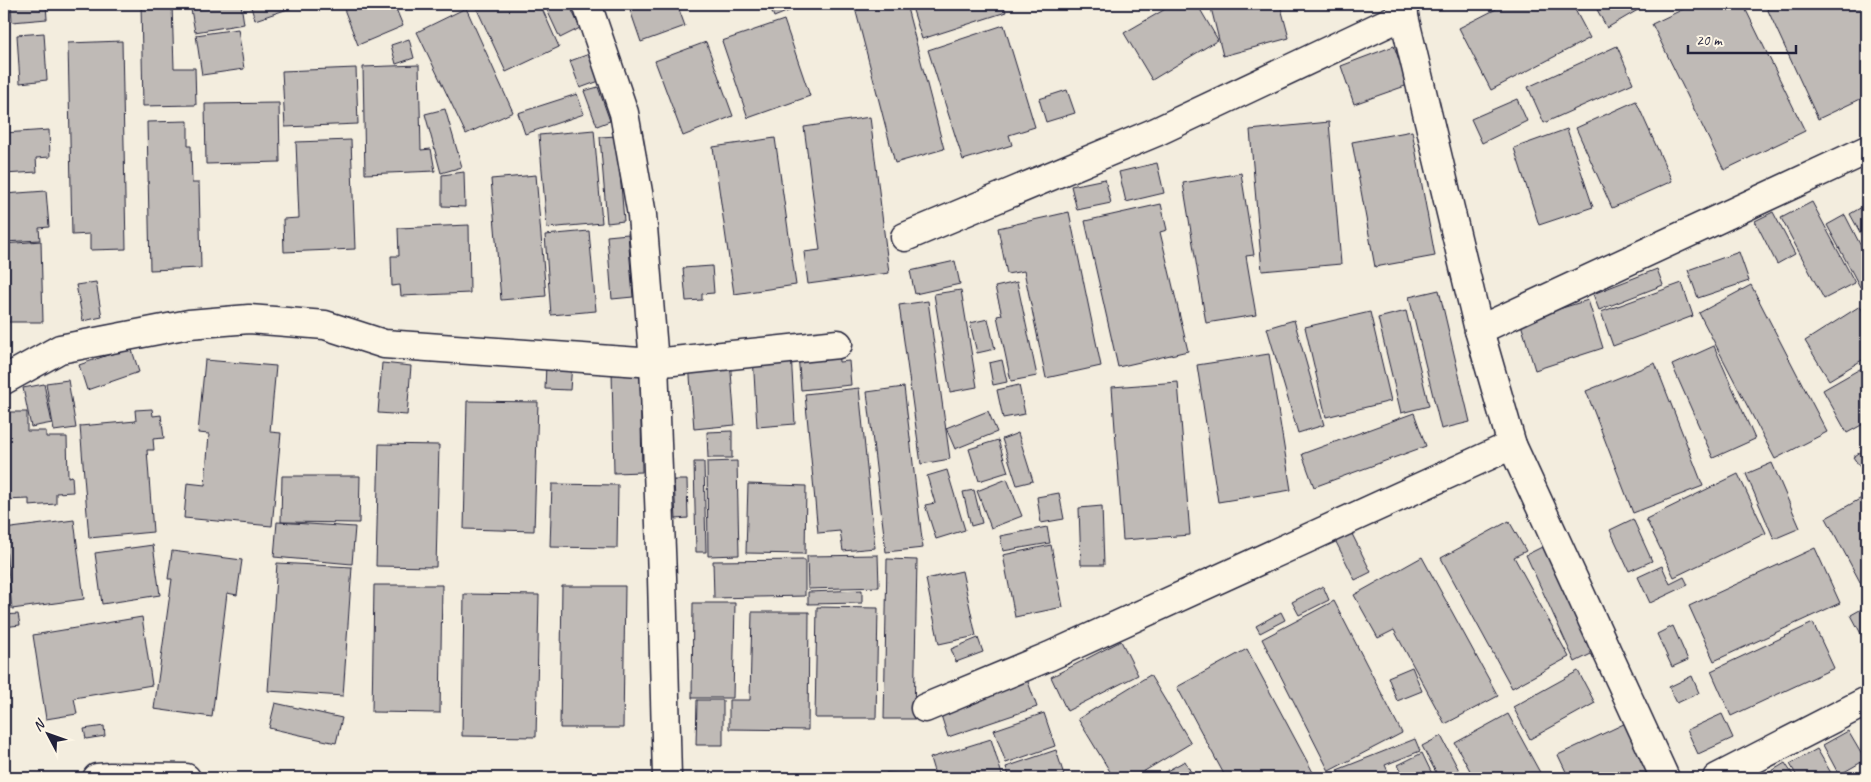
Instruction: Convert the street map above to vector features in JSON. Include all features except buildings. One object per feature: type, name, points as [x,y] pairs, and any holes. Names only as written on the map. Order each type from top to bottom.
[{"type":"street","points":[[587,4],[624,114],[642,215],[654,363],[667,778]]},
{"type":"street","points":[[905,237],[1156,132],[1403,9],[1479,330],[1512,445],[1665,778]]},
{"type":"street","points":[[1479,330],[1867,150]]},
{"type":"street","points":[[4,380],[60,349],[189,324],[249,319],[325,326],[384,344],[654,363],[838,344]]},
{"type":"street","points":[[924,708],[1129,621],[1512,445]]},
{"type":"street","points":[[1717,778],[1867,701]]},
{"type":"street","points":[[97,778],[186,778]]}]
